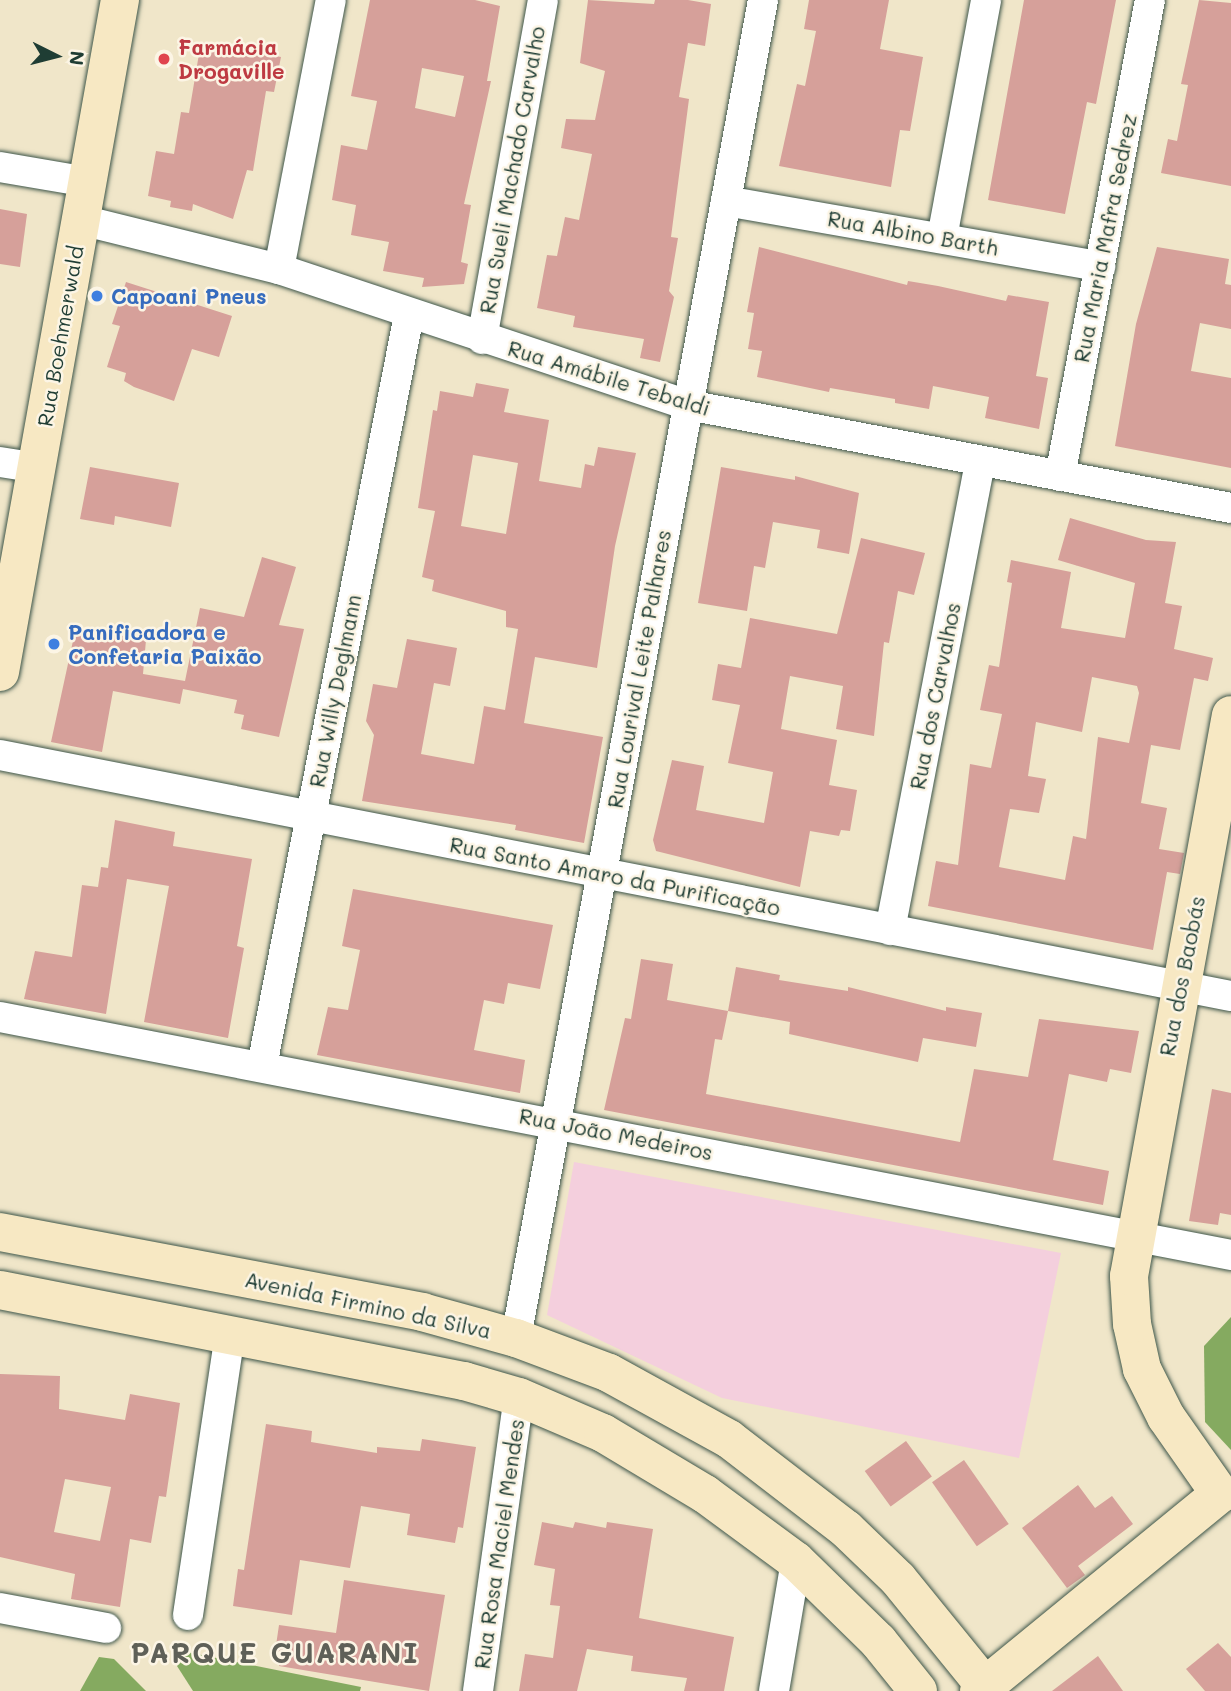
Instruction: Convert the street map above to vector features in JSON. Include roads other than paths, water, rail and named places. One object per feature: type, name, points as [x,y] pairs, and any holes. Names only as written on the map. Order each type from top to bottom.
[{"type":"street","name":"Rua Boehmerwald","points":[[0,672],[18,465],[81,220],[121,0]]},
{"type":"street","points":[[279,270],[331,0]]},
{"type":"street","name":"Rua Sueli Machado Carvalho","points":[[482,339],[543,0]]},
{"type":"street","name":"Rua Lourival Leite Palhares","points":[[516,1338],[763,0]]},
{"type":"street","points":[[942,238],[986,0]]},
{"type":"street","name":"Rua Maria Mafra Sedrez","points":[[1060,477],[1150,0]]},
{"type":"street","points":[[0,167],[88,182]]},
{"type":"street","name":"Rua Albino Barth","points":[[726,201],[1100,266]]},
{"type":"street","name":"Rua Amábile Tebaldi","points":[[81,220],[279,270],[408,315],[688,405],[1231,508]]},
{"type":"street","name":"Rua Willy Deglmann","points":[[262,1066],[408,315]]},
{"type":"street","name":"Rua dos Carvalhos","points":[[890,930],[980,462]]},
{"type":"street","name":"Rua dos Baobás","points":[[1227,1498],[1166,1417],[1143,1369],[1131,1312],[1133,1236],[1231,715]]},
{"type":"street","name":"Rua Santo Amaro da Purificação","points":[[0,755],[1231,996]]},
{"type":"street","name":"Rua João Medeiros","points":[[0,1017],[556,1122],[1231,1255]]},
{"type":"street","name":"Avenida Firmino da Silva","points":[[0,1232],[422,1312],[516,1338],[608,1373],[668,1404],[778,1473],[898,1579],[985,1689]]},
{"type":"street","points":[[0,1290],[464,1381],[519,1397],[603,1433],[657,1463],[796,1561],[878,1641],[918,1691]]},
{"type":"street","points":[[188,1615],[230,1333]]},
{"type":"street","name":"Rua Rosa Maciel Mendes","points":[[478,1691],[519,1397]]},
{"type":"street","points":[[985,1689],[1227,1498]]},
{"type":"street","points":[[774,1691],[796,1561]]},
{"type":"street","points":[[0,1608],[106,1628]]},
{"type":"place","name":"Farmácia Drogaville","points":[[164,59]]},
{"type":"place","name":"Capoani Pneus","points":[[97,296]]},
{"type":"place","name":"Panificadora e Confetaria Paixão","points":[[54,644]]},
{"type":"district","name":"PARQUE GUARANI","points":[[275,1652]]}]
